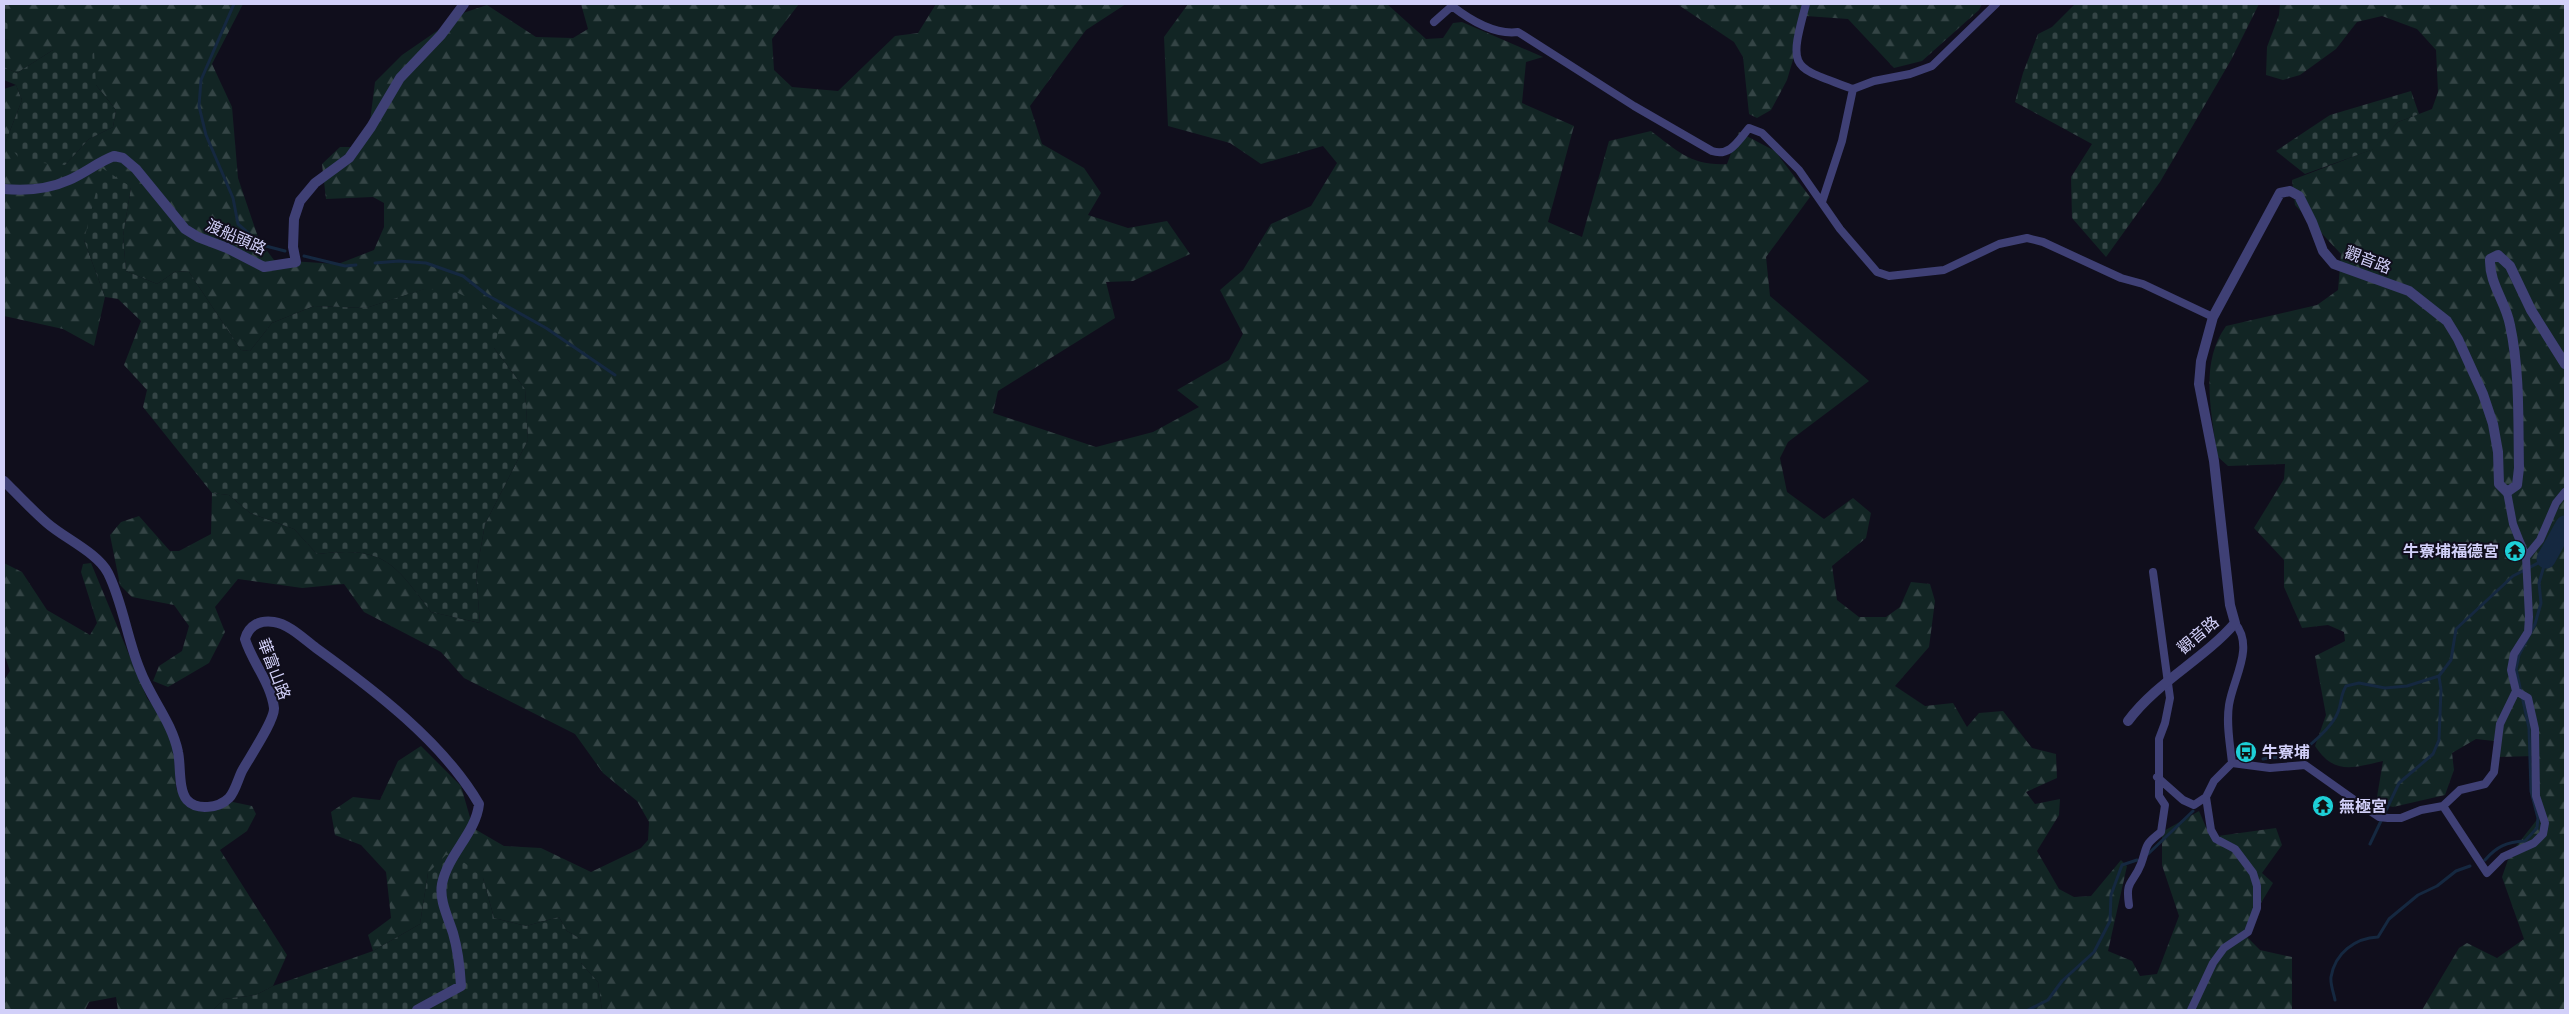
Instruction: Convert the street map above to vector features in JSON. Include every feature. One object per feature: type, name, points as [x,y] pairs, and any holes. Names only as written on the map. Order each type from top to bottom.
[{"type":"street","name":"渡船頭路","points":[[4,189],[17,190],[46,187],[69,180],[114,156],[123,158],[154,188],[185,229],[198,237],[228,248],[264,267],[296,262],[293,247],[294,219],[300,200],[315,183],[349,158],[371,127],[400,78],[441,34],[464,4]]},
{"type":"street","points":[[1806,4],[1796,40],[1796,57],[1799,64],[1803,70],[1853,89],[1874,81],[1910,74],[1932,66],[1996,4]]},
{"type":"street","points":[[1434,22],[1452,5],[1465,16],[1504,34],[1518,32],[1634,106],[1712,151],[1721,154],[1728,152],[1749,128],[1762,133],[1799,170],[1869,264],[1878,272],[1889,276],[1944,270],[1999,244],[2027,238],[2043,242],[2121,278],[2143,284],[2213,317]]},
{"type":"street","points":[[1822,202],[1842,141],[1853,89]]},
{"type":"street","name":"觀音路","points":[[2128,721],[2137,709],[2193,658],[2222,638],[2235,623],[2230,605],[2214,461],[2199,384],[2201,361],[2213,317],[2280,193],[2290,191],[2299,196],[2312,222],[2323,251],[2334,264],[2409,291],[2447,321],[2458,339],[2483,394],[2493,424],[2498,452],[2499,484],[2507,492]]},
{"type":"street","points":[[2232,763],[2270,768],[2305,765],[2379,817],[2388,818],[2401,818],[2421,810],[2442,806],[2460,790],[2485,784],[2490,778],[2498,756],[2500,724],[2516,691],[2511,670],[2514,654],[2528,632],[2530,617],[2525,561],[2513,524],[2507,492],[2517,485],[2519,468],[2514,348],[2510,323],[2490,270],[2490,259],[2498,255],[2510,266],[2531,310],[2565,364]]},
{"type":"street","name":"華富山路","points":[[4,481],[46,522],[96,558],[108,574],[140,672],[168,723],[178,752],[183,790],[187,800],[196,805],[211,807],[222,804],[230,797],[252,752],[273,719],[274,708],[268,686],[245,639],[248,629],[256,623],[276,622],[294,632],[351,673],[412,726],[453,766],[479,804],[477,817],[448,864],[442,886],[444,906],[453,933],[460,969],[461,986],[417,1010]]},
{"type":"street","points":[[2525,561],[2540,540],[2556,503],[2565,492]]},
{"type":"street","points":[[2129,905],[2128,883],[2140,866],[2146,844],[2161,832],[2165,805],[2159,796],[2157,777],[2159,739],[2165,723],[2170,698],[2153,572]]},
{"type":"street","points":[[2232,763],[2228,726],[2229,703],[2243,658],[2242,637],[2235,623]]},
{"type":"street","points":[[2442,806],[2487,873],[2503,857],[2534,843],[2543,834],[2545,823],[2536,796],[2535,729],[2528,698],[2516,691]]},
{"type":"street","points":[[2157,777],[2183,800],[2194,805],[2206,797],[2214,781],[2232,763]]},
{"type":"street","points":[[2190,1010],[2213,963],[2224,948],[2248,932],[2257,908],[2257,886],[2253,873],[2235,849],[2216,839],[2211,830],[2206,797]]},
{"type":"green space","points":[[4,4],[243,4],[212,64],[232,107],[238,178],[259,240],[274,260],[338,264],[374,250],[384,227],[384,203],[373,197],[326,199],[322,164],[340,147],[354,147],[369,129],[375,82],[402,55],[463,13],[487,5],[536,37],[573,38],[588,29],[581,4],[799,4],[772,39],[774,70],[792,87],[838,91],[895,36],[918,33],[936,4],[1126,4],[1086,30],[1030,106],[1042,144],[1084,168],[1101,193],[1088,215],[1128,228],[1167,221],[1190,254],[1133,281],[1106,282],[1115,318],[998,391],[993,413],[1096,447],[1153,432],[1199,407],[1177,390],[1229,360],[1243,334],[1220,290],[1243,270],[1271,224],[1311,206],[1337,163],[1323,146],[1261,164],[1230,143],[1168,126],[1164,37],[1188,4],[1387,4],[1426,39],[1443,38],[1453,23],[1462,22],[1543,57],[1526,62],[1522,103],[1574,126],[1548,222],[1582,237],[1609,141],[1651,131],[1677,151],[1694,160],[1727,164],[1739,132],[1775,151],[1810,197],[1766,257],[1770,296],[1869,381],[1788,442],[1780,458],[1787,492],[1824,519],[1853,498],[1871,513],[1866,538],[1832,566],[1837,600],[1859,617],[1886,617],[1900,607],[1911,582],[1930,584],[1935,601],[1929,647],[1895,686],[1925,706],[1953,703],[1967,727],[1979,713],[2003,711],[2032,748],[2056,754],[2057,778],[2026,792],[2035,804],[2060,799],[2059,815],[2037,851],[2059,889],[2074,897],[2091,896],[2121,860],[2127,866],[2108,951],[2132,961],[2140,976],[2157,974],[2179,916],[2162,865],[2162,832],[2199,811],[2209,834],[2218,836],[2276,828],[2282,845],[2262,873],[2273,883],[2243,933],[2260,950],[2292,957],[2292,1010],[602,1010],[598,982],[581,963],[581,939],[567,931],[559,917],[526,926],[494,918],[483,878],[428,873],[420,924],[373,951],[368,935],[391,918],[386,872],[361,845],[335,835],[331,812],[353,797],[380,800],[398,761],[421,746],[461,786],[473,828],[504,846],[541,848],[591,872],[641,848],[648,840],[649,822],[637,801],[603,773],[575,734],[464,678],[441,652],[364,612],[344,584],[302,588],[238,579],[215,607],[225,632],[209,663],[168,687],[153,681],[159,666],[182,651],[189,626],[174,605],[132,597],[120,585],[110,535],[121,522],[139,516],[170,551],[179,551],[211,534],[212,493],[229,495],[250,513],[294,529],[317,554],[339,552],[372,555],[396,569],[431,612],[480,623],[476,575],[485,524],[528,440],[525,389],[494,348],[425,289],[366,308],[314,306],[272,323],[250,351],[241,350],[189,272],[176,271],[157,284],[126,271],[123,236],[131,187],[84,240],[105,297],[94,346],[63,329],[4,316],[4,89],[16,85],[22,100],[6,141],[65,165],[89,139],[113,127],[116,110],[96,85],[53,50],[17,73],[4,67],[4,39],[9,40]]},
{"type":"green space","points":[[1677,4],[1982,4],[1979,10],[1922,61],[1894,68],[1848,19],[1806,16],[1787,80],[1771,110],[1757,118],[1749,114],[1743,57],[1734,42]]},
{"type":"green space","points":[[2075,4],[2259,4],[2231,60],[2160,182],[2106,257],[2072,218],[2071,177],[2092,144],[2015,102],[2023,73],[2038,34],[2052,27]]},
{"type":"green space","points":[[2280,4],[2565,4],[2565,1010],[2422,1010],[2459,948],[2467,943],[2497,958],[2524,939],[2502,877],[2510,854],[2539,817],[2531,764],[2536,756],[2497,757],[2494,741],[2476,739],[2452,753],[2454,770],[2445,795],[2393,807],[2376,803],[2383,761],[2353,767],[2345,767],[2329,762],[2315,746],[2326,715],[2315,656],[2345,641],[2344,632],[2328,625],[2302,628],[2284,587],[2284,560],[2254,528],[2284,479],[2285,464],[2228,466],[2217,456],[2211,406],[2210,372],[2212,356],[2226,326],[2317,305],[2338,290],[2341,254],[2295,205],[2292,180],[2373,149],[2398,122],[2432,109],[2438,92],[2436,50],[2417,29],[2382,16],[2357,22],[2336,49],[2300,75],[2283,80],[2266,75],[2267,47],[2279,15]]},
{"type":"green space","points":[[4,11],[16,25],[9,40],[4,39]]},
{"type":"green space","points":[[53,50],[94,51],[96,85],[116,110],[113,127],[89,139],[65,165],[21,161],[6,141],[22,100],[16,85],[4,80],[4,67],[17,73]]},
{"type":"green space","points":[[2411,91],[2419,114],[2398,122],[2374,149],[2305,174],[2276,151],[2330,115]]},
{"type":"green space","points":[[102,168],[131,187],[123,236],[126,271],[157,284],[176,271],[189,272],[241,350],[250,351],[272,323],[314,306],[366,308],[424,289],[452,290],[483,305],[501,322],[494,348],[525,389],[528,440],[485,524],[476,575],[480,623],[431,612],[396,569],[372,555],[339,552],[317,554],[294,529],[250,513],[229,495],[212,493],[143,407],[147,390],[124,365],[141,321],[118,299],[105,297],[84,240]]},
{"type":"green space","points":[[4,563],[22,572],[47,610],[90,635],[97,623],[81,572],[83,564],[91,563],[147,698],[173,732],[176,788],[186,804],[200,811],[233,802],[252,806],[256,814],[247,831],[220,850],[287,955],[273,986],[256,995],[224,999],[213,1010],[118,1010],[116,997],[89,1002],[85,1010],[4,1010],[4,680],[10,671],[4,654]]},
{"type":"green space","points":[[446,855],[455,855],[483,878],[494,918],[526,926],[559,917],[567,931],[581,939],[581,963],[598,982],[602,1010],[213,1010],[224,999],[256,995],[273,986],[373,951],[420,924],[428,873]]},
{"type":"waterway","points":[[234,4],[201,80],[199,106],[206,135],[233,198],[238,224],[262,245],[285,251]]},
{"type":"waterway","points":[[304,256],[345,266],[356,265]]},
{"type":"waterway","points":[[375,263],[399,261],[426,263],[463,276],[487,295],[546,328],[615,375]]},
{"type":"waterway","points":[[2546,559],[2565,525]]},
{"type":"waterway","points":[[2263,759],[2294,755],[2313,742],[2335,718],[2346,686],[2359,683],[2385,688],[2407,686],[2439,676],[2451,660],[2456,629],[2513,576],[2546,559]]},
{"type":"waterway","points":[[2485,860],[2494,851],[2503,846],[2513,842],[2525,841],[2537,828],[2538,818],[2531,791],[2529,728],[2516,669],[2519,655],[2535,624],[2541,603],[2539,583],[2546,559]]},
{"type":"waterway","points":[[2370,844],[2399,783],[2433,754],[2439,740],[2441,690],[2439,676]]},
{"type":"waterway","points":[[2148,854],[2193,811]]},
{"type":"waterway","points":[[2028,1010],[2048,1000],[2062,981],[2094,952],[2110,921],[2111,895],[2122,865],[2137,860]]},
{"type":"waterway","points":[[2335,1000],[2331,977],[2333,968],[2347,948],[2362,940],[2378,937],[2389,919],[2418,895],[2437,886],[2456,871],[2470,866]]},
{"type":"place","name":"牛寮埔福德宮","points":[[2515,551]]},
{"type":"place","name":"牛寮埔","points":[[2246,752]]},
{"type":"place","name":"無極宮","points":[[2323,806]]}]
